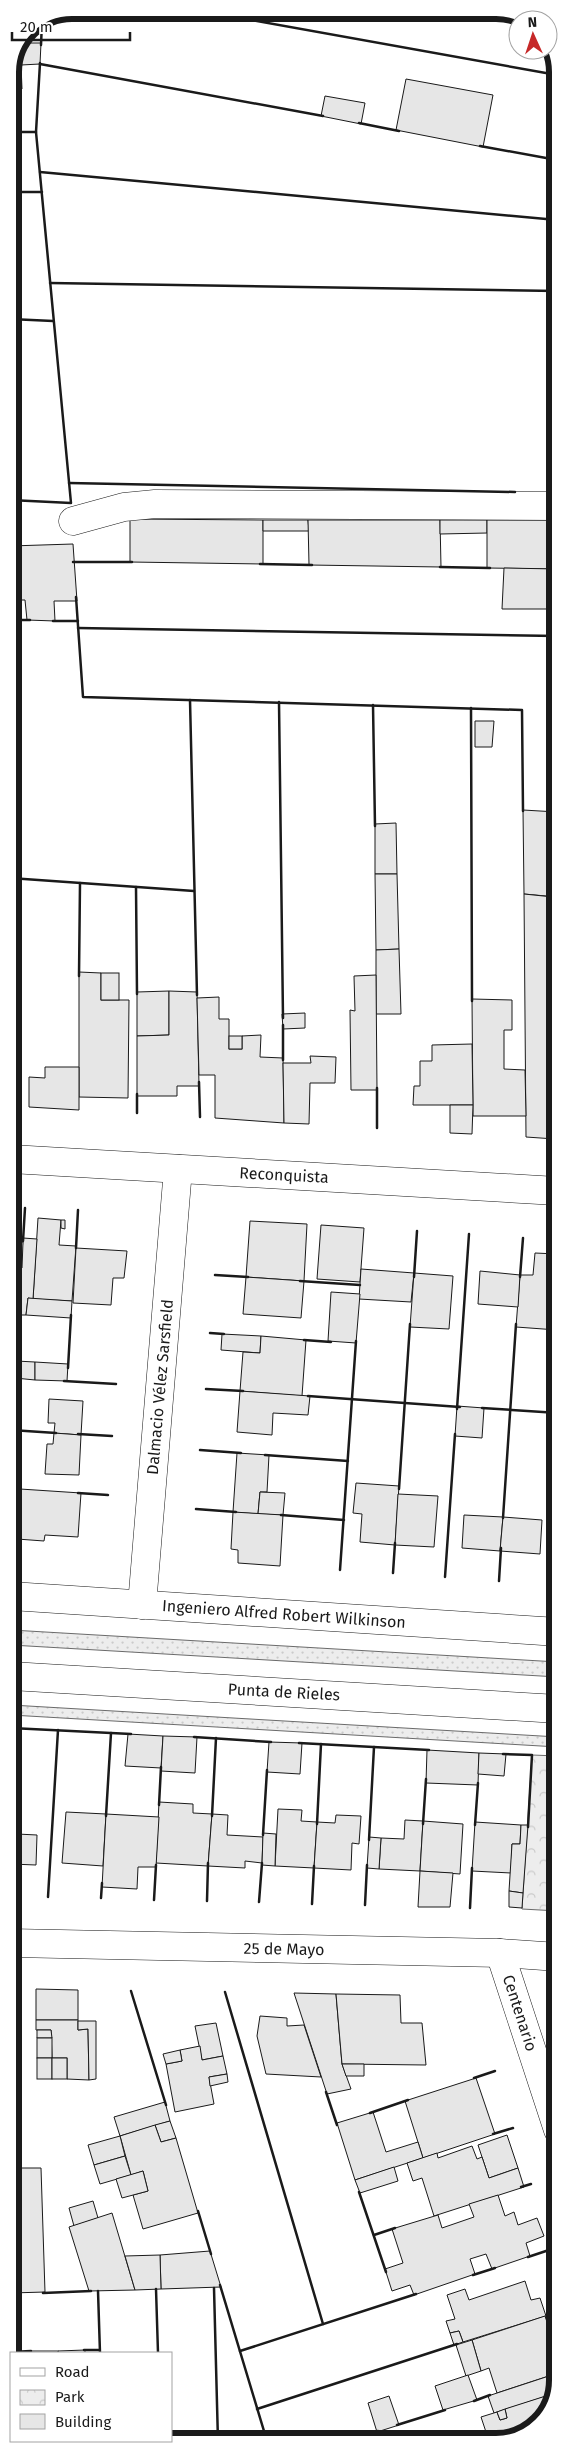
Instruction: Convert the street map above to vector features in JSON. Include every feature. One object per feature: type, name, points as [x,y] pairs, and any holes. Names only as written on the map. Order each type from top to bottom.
[{"type":"street","points":[[73,521],[124,507],[155,504],[549,506]]},
{"type":"street","name":"Reconquista","points":[[19,1160],[549,1191]]},
{"type":"street","name":"Dalmacio Vélez Sarsfield","points":[[142,1605],[178,1169]]},
{"type":"street","name":"Ingeniero Alfred Robert Wilkinson","points":[[19,1597],[549,1631]]},
{"type":"street","name":"Punta de Rieles","points":[[19,1676],[549,1708]]},
{"type":"street","name":"25 de Mayo","points":[[19,1943],[500,1953],[549,1956]]},
{"type":"street","name":"Centenario","points":[[500,1953],[549,2103]]},
{"type":"green space","points":[[19,1630],[549,1661],[549,1676],[19,1645]]},
{"type":"green space","points":[[19,1705],[549,1736],[549,1746],[19,1715]]},
{"type":"green space","points":[[532,1755],[549,1756],[549,1910],[522,1909]]},
{"type":"building","points":[[27,43],[41,43],[40,64],[21,65],[22,89],[19,89],[19,72],[23,51]]},
{"type":"building","points":[[406,79],[493,95],[483,147],[396,130]]},
{"type":"building","points":[[325,96],[365,103],[361,124],[321,116]]},
{"type":"building","points":[[130,519],[263,520],[263,564],[130,562]]},
{"type":"building","points":[[263,520],[308,520],[309,531],[263,531]]},
{"type":"building","points":[[308,520],[440,520],[441,567],[309,565]]},
{"type":"building","points":[[440,520],[487,520],[487,533],[440,534]]},
{"type":"building","points":[[487,520],[549,520],[549,569],[487,568]]},
{"type":"building","points":[[73,544],[77,601],[54,601],[55,621],[27,620],[25,600],[19,600],[19,546]]},
{"type":"building","points":[[504,568],[549,569],[549,609],[502,609]]},
{"type":"building","points":[[475,721],[494,721],[492,747],[475,747]]},
{"type":"building","points":[[523,810],[549,812],[549,896],[524,894]]},
{"type":"building","points":[[396,823],[397,874],[375,874],[375,824]]},
{"type":"building","points":[[375,874],[397,874],[399,949],[376,950]]},
{"type":"building","points":[[524,894],[549,897],[549,1139],[526,1137]]},
{"type":"building","points":[[399,949],[401,1014],[376,1014],[376,950]]},
{"type":"building","points":[[79,972],[101,973],[101,1000],[129,1000],[128,1098],[79,1097]]},
{"type":"building","points":[[101,973],[119,973],[119,1000],[101,1000]]},
{"type":"building","points":[[376,975],[377,1090],[351,1090],[350,1010],[355,1011],[354,976]]},
{"type":"building","points":[[169,991],[169,1035],[137,1036],[137,992]]},
{"type":"building","points":[[169,991],[197,992],[199,1086],[177,1086],[177,1096],[137,1096],[137,1036],[169,1035]]},
{"type":"building","points":[[219,997],[219,1019],[229,1019],[229,1049],[242,1049],[242,1036],[261,1035],[260,1057],[283,1058],[284,1123],[215,1118],[215,1075],[199,1075],[197,998]]},
{"type":"building","points":[[472,999],[512,1000],[512,1030],[504,1030],[504,1069],[525,1070],[526,1116],[473,1116]]},
{"type":"building","points":[[305,1013],[305,1028],[283,1029],[282,1014]]},
{"type":"building","points":[[229,1036],[242,1036],[242,1049],[229,1049]]},
{"type":"building","points":[[472,1044],[473,1105],[413,1105],[414,1086],[420,1086],[420,1061],[432,1061],[432,1045]]},
{"type":"building","points":[[310,1056],[336,1057],[335,1083],[310,1083],[309,1124],[284,1123],[283,1063],[311,1063]]},
{"type":"building","points":[[45,1067],[79,1067],[79,1110],[29,1107],[29,1077],[45,1078]]},
{"type":"building","points":[[450,1105],[473,1105],[472,1134],[450,1133]]},
{"type":"building","points":[[38,1218],[61,1220],[59,1245],[76,1246],[72,1301],[33,1299]]},
{"type":"building","points":[[61,1220],[65,1220],[65,1229],[61,1228]]},
{"type":"building","points":[[250,1221],[307,1224],[304,1281],[246,1277]]},
{"type":"building","points":[[321,1225],[364,1228],[360,1282],[317,1279]]},
{"type":"building","points":[[23,1238],[37,1239],[33,1299],[28,1298],[26,1315],[19,1315]]},
{"type":"building","points":[[19,1242],[23,1242],[22,1268],[19,1268]]},
{"type":"building","points":[[76,1248],[127,1251],[124,1278],[113,1278],[111,1305],[73,1303]]},
{"type":"building","points":[[535,1253],[549,1254],[549,1329],[516,1327],[520,1275],[533,1275]]},
{"type":"building","points":[[361,1269],[414,1273],[411,1302],[359,1299]]},
{"type":"building","points":[[480,1271],[520,1275],[518,1307],[478,1304]]},
{"type":"building","points":[[414,1273],[453,1276],[449,1329],[410,1327]]},
{"type":"building","points":[[246,1277],[304,1281],[301,1318],[243,1314]]},
{"type":"building","points":[[331,1292],[360,1294],[356,1343],[328,1341]]},
{"type":"building","points":[[28,1298],[72,1301],[71,1318],[26,1315]]},
{"type":"building","points":[[222,1334],[261,1336],[260,1353],[221,1350]]},
{"type":"building","points":[[261,1336],[306,1340],[302,1396],[240,1391],[243,1352],[260,1353]]},
{"type":"building","points":[[19,1361],[35,1362],[35,1380],[19,1378]]},
{"type":"building","points":[[35,1362],[68,1364],[67,1381],[35,1380]]},
{"type":"building","points":[[240,1391],[310,1396],[308,1415],[273,1413],[272,1435],[237,1432]]},
{"type":"building","points":[[49,1399],[83,1401],[81,1435],[54,1433],[55,1423],[48,1423]]},
{"type":"building","points":[[457,1406],[484,1408],[482,1438],[455,1436]]},
{"type":"building","points":[[54,1433],[81,1435],[79,1475],[45,1474],[47,1444],[53,1444]]},
{"type":"building","points":[[237,1453],[269,1455],[267,1492],[260,1492],[258,1514],[233,1512]]},
{"type":"building","points":[[356,1483],[399,1486],[395,1545],[360,1542],[362,1514],[353,1513]]},
{"type":"building","points":[[20,1489],[81,1493],[78,1537],[45,1535],[44,1541],[19,1539]]},
{"type":"building","points":[[260,1492],[285,1493],[283,1515],[258,1514]]},
{"type":"building","points":[[398,1494],[438,1496],[434,1547],[395,1545]]},
{"type":"building","points":[[233,1512],[283,1515],[280,1566],[238,1563],[238,1550],[231,1549]]},
{"type":"building","points":[[464,1515],[503,1517],[500,1551],[462,1548]]},
{"type":"building","points":[[503,1517],[542,1520],[540,1554],[500,1551]]},
{"type":"building","points":[[128,1734],[163,1736],[161,1768],[125,1766]]},
{"type":"building","points":[[163,1736],[197,1737],[195,1773],[161,1771]]},
{"type":"building","points":[[269,1742],[302,1743],[300,1774],[267,1772]]},
{"type":"building","points":[[427,1750],[479,1753],[478,1785],[426,1783]]},
{"type":"building","points":[[479,1753],[506,1754],[504,1776],[478,1774]]},
{"type":"building","points":[[159,1802],[193,1804],[193,1813],[212,1814],[208,1866],[156,1863]]},
{"type":"building","points":[[278,1809],[302,1810],[301,1821],[317,1822],[314,1868],[275,1866]]},
{"type":"building","points":[[66,1812],[106,1814],[103,1866],[62,1863]]},
{"type":"building","points":[[106,1814],[159,1817],[156,1867],[138,1867],[137,1889],[102,1887]]},
{"type":"building","points":[[212,1814],[228,1815],[227,1835],[263,1837],[262,1863],[245,1861],[245,1868],[208,1866]]},
{"type":"building","points":[[336,1815],[361,1816],[359,1844],[352,1843],[351,1870],[314,1868],[317,1822],[335,1823]]},
{"type":"building","points":[[405,1820],[423,1821],[420,1871],[379,1869],[381,1838],[404,1839]]},
{"type":"building","points":[[423,1821],[463,1824],[460,1874],[420,1871]]},
{"type":"building","points":[[475,1822],[521,1825],[520,1844],[512,1844],[511,1873],[472,1871]]},
{"type":"building","points":[[521,1825],[528,1825],[523,1893],[509,1891],[512,1844],[520,1844]]},
{"type":"building","points":[[263,1833],[276,1834],[275,1866],[262,1865]]},
{"type":"building","points":[[19,1834],[37,1835],[36,1865],[19,1864]]},
{"type":"building","points":[[369,1837],[381,1838],[379,1869],[367,1868]]},
{"type":"building","points":[[420,1871],[453,1873],[450,1907],[418,1907]]},
{"type":"building","points":[[509,1891],[523,1893],[522,1908],[509,1907]]},
{"type":"building","points":[[36,1989],[78,1990],[78,2020],[36,2020]]},
{"type":"building","points":[[294,1993],[336,1994],[342,2064],[351,2089],[327,2094]]},
{"type":"building","points":[[336,1994],[400,1995],[401,2023],[422,2023],[426,2065],[342,2064]]},
{"type":"building","points":[[260,2016],[287,2018],[287,2026],[304,2025],[321,2077],[266,2074],[257,2036]]},
{"type":"building","points":[[36,2020],[78,2020],[78,2030],[88,2029],[89,2080],[67,2079],[67,2058],[52,2058],[51,2030],[36,2030]]},
{"type":"building","points":[[78,2021],[96,2021],[96,2079],[89,2080],[88,2029],[78,2030]]},
{"type":"building","points":[[216,2023],[223,2056],[202,2060],[195,2026]]},
{"type":"building","points":[[37,2030],[51,2030],[52,2038],[37,2038]]},
{"type":"building","points":[[37,2038],[52,2038],[52,2058],[37,2058]]},
{"type":"building","points":[[200,2046],[202,2060],[223,2056],[227,2074],[209,2077],[214,2104],[175,2112],[166,2064],[182,2061],[180,2050]]},
{"type":"building","points":[[180,2050],[182,2061],[166,2064],[163,2054]]},
{"type":"building","points":[[37,2058],[52,2058],[52,2079],[37,2079]]},
{"type":"building","points":[[52,2058],[67,2058],[67,2079],[52,2079]]},
{"type":"building","points":[[342,2064],[364,2064],[364,2076],[346,2076]]},
{"type":"building","points":[[227,2074],[228,2082],[210,2086],[209,2077]]},
{"type":"building","points":[[476,2078],[495,2134],[423,2158],[405,2101]]},
{"type":"building","points":[[165,2102],[170,2121],[120,2136],[114,2117]]},
{"type":"building","points":[[373,2112],[386,2152],[418,2142],[423,2158],[355,2180],[337,2123]]},
{"type":"building","points":[[170,2121],[176,2138],[161,2142],[155,2125]]},
{"type":"building","points":[[155,2125],[161,2142],[176,2138],[198,2213],[143,2229],[133,2195],[148,2191],[143,2171],[131,2175],[120,2136]]},
{"type":"building","points":[[507,2135],[518,2168],[489,2178],[478,2145]]},
{"type":"building","points":[[120,2136],[125,2156],[94,2165],[88,2145]]},
{"type":"building","points":[[472,2146],[477,2159],[482,2157],[489,2178],[518,2168],[524,2187],[434,2216],[422,2178],[413,2181],[407,2163],[437,2153],[438,2158]]},
{"type":"building","points":[[125,2156],[131,2175],[100,2184],[94,2165]]},
{"type":"building","points":[[394,2167],[398,2181],[360,2193],[355,2180]]},
{"type":"building","points":[[19,2168],[41,2168],[45,2292],[19,2293]]},
{"type":"building","points":[[143,2171],[148,2191],[122,2198],[116,2179]]},
{"type":"building","points":[[498,2195],[505,2216],[514,2212],[518,2225],[537,2218],[544,2236],[526,2243],[530,2256],[492,2269],[486,2254],[470,2259],[475,2274],[414,2295],[410,2285],[392,2291],[385,2269],[403,2263],[392,2229],[438,2215],[442,2228],[474,2217],[469,2204]]},
{"type":"building","points":[[93,2201],[98,2218],[74,2226],[69,2208]]},
{"type":"building","points":[[112,2213],[135,2290],[89,2291],[69,2227]]},
{"type":"building","points":[[210,2251],[221,2287],[161,2289],[160,2255]]},
{"type":"building","points":[[160,2255],[161,2289],[135,2290],[125,2256]]},
{"type":"building","points":[[525,2281],[531,2300],[540,2298],[546,2316],[463,2342],[459,2331],[450,2333],[446,2321],[455,2319],[447,2295],[465,2289],[469,2300]]},
{"type":"building","points":[[549,2315],[549,2328],[545,2316]]},
{"type":"building","points":[[545,2316],[549,2328],[549,2376],[497,2393],[489,2368],[481,2371],[472,2340]]},
{"type":"building","points":[[459,2331],[463,2342],[454,2345],[450,2333]]},
{"type":"building","points":[[472,2340],[481,2371],[466,2376],[456,2345]]},
{"type":"building","points":[[85,2350],[85,2352],[58,2352]]},
{"type":"building","points":[[28,2351],[58,2351],[58,2352]]},
{"type":"building","points":[[468,2375],[477,2400],[443,2410],[435,2386]]},
{"type":"building","points":[[549,2376],[546,2396],[494,2413],[488,2396]]},
{"type":"building","points":[[389,2396],[399,2425],[377,2432],[368,2403]]},
{"type":"building","points":[[546,2396],[542,2407],[523,2426],[507,2432],[486,2433],[481,2417],[497,2412],[500,2420],[507,2418],[505,2409]]},
{"type":"building","points":[[505,2409],[507,2418],[500,2420],[497,2412]]},
{"type":"wall","points":[[245,19],[549,74]]},
{"type":"wall","points":[[41,45],[42,28]]},
{"type":"wall","points":[[19,500],[71,503],[36,132],[40,63]]},
{"type":"wall","points":[[40,64],[323,116]]},
{"type":"wall","points":[[359,123],[399,131]]},
{"type":"wall","points":[[19,132],[36,132]]},
{"type":"wall","points":[[480,146],[549,159]]},
{"type":"wall","points":[[40,172],[549,219]]},
{"type":"wall","points":[[19,192],[42,192]]},
{"type":"wall","points":[[50,283],[549,291]]},
{"type":"wall","points":[[19,319],[53,321]]},
{"type":"wall","points":[[69,483],[515,492]]},
{"type":"wall","points":[[73,562],[132,562]]},
{"type":"wall","points":[[260,564],[312,565]]},
{"type":"wall","points":[[440,567],[490,568]]},
{"type":"wall","points":[[76,597],[83,697],[522,710],[523,811]]},
{"type":"wall","points":[[19,620],[30,620]]},
{"type":"wall","points":[[53,621],[78,621]]},
{"type":"wall","points":[[78,628],[549,636]]},
{"type":"wall","points":[[190,700],[197,995]]},
{"type":"wall","points":[[279,702],[283,1018]]},
{"type":"wall","points":[[373,705],[375,826]]},
{"type":"wall","points":[[471,708],[472,1001]]},
{"type":"wall","points":[[19,879],[194,891]]},
{"type":"wall","points":[[79,976],[80,883]]},
{"type":"wall","points":[[136,887],[137,994]]},
{"type":"wall","points":[[283,1025],[283,1060]]},
{"type":"wall","points":[[199,1082],[200,1117]]},
{"type":"wall","points":[[377,1088],[377,1128]]},
{"type":"wall","points":[[137,1094],[137,1113]]},
{"type":"wall","points":[[23,1241],[25,1208]]},
{"type":"wall","points":[[76,1248],[78,1210]]},
{"type":"wall","points":[[414,1277],[417,1231]]},
{"type":"wall","points":[[457,1409],[469,1234]]},
{"type":"wall","points":[[520,1277],[523,1238]]},
{"type":"wall","points":[[215,1275],[248,1277]]},
{"type":"wall","points":[[300,1281],[360,1285]]},
{"type":"wall","points":[[68,1368],[71,1315]]},
{"type":"wall","points":[[399,1489],[410,1324]]},
{"type":"wall","points":[[503,1518],[516,1324]]},
{"type":"wall","points":[[210,1333],[224,1334]]},
{"type":"wall","points":[[304,1340],[331,1342]]},
{"type":"wall","points":[[340,1570],[356,1341]]},
{"type":"wall","points":[[64,1381],[116,1384]]},
{"type":"wall","points":[[206,1389],[243,1391]]},
{"type":"wall","points":[[308,1396],[460,1407]]},
{"type":"wall","points":[[482,1408],[549,1412]]},
{"type":"wall","points":[[19,1431],[56,1433]]},
{"type":"wall","points":[[78,1434],[112,1436]]},
{"type":"wall","points":[[445,1577],[455,1434]]},
{"type":"wall","points":[[200,1450],[241,1453]]},
{"type":"wall","points":[[265,1455],[348,1461]]},
{"type":"wall","points":[[78,1493],[108,1495]]},
{"type":"wall","points":[[196,1509],[236,1512]]},
{"type":"wall","points":[[281,1515],[344,1520]]},
{"type":"wall","points":[[393,1573],[395,1543]]},
{"type":"wall","points":[[499,1581],[501,1548]]},
{"type":"wall","points":[[19,1728],[131,1734]]},
{"type":"wall","points":[[48,1897],[58,1730]]},
{"type":"wall","points":[[106,1816],[111,1733]]},
{"type":"wall","points":[[194,1737],[271,1742]]},
{"type":"wall","points":[[212,1816],[216,1738]]},
{"type":"wall","points":[[299,1743],[429,1750]]},
{"type":"wall","points":[[317,1824],[321,1744]]},
{"type":"wall","points":[[369,1840],[374,1747]]},
{"type":"wall","points":[[503,1754],[532,1755],[528,1827]]},
{"type":"wall","points":[[159,1805],[161,1767]]},
{"type":"wall","points":[[263,1835],[267,1770]]},
{"type":"wall","points":[[423,1824],[426,1779]]},
{"type":"wall","points":[[475,1825],[478,1783]]},
{"type":"wall","points":[[207,1901],[208,1863]]},
{"type":"wall","points":[[259,1902],[262,1863]]},
{"type":"wall","points":[[154,1900],[156,1865]]},
{"type":"wall","points":[[365,1905],[367,1865]]},
{"type":"wall","points":[[312,1904],[314,1866]]},
{"type":"wall","points":[[470,1908],[472,1868]]},
{"type":"wall","points":[[101,1898],[102,1883]]},
{"type":"wall","points":[[131,1991],[166,2105]]},
{"type":"wall","points":[[225,1992],[323,2324]]},
{"type":"wall","points":[[474,2078],[495,2071]]},
{"type":"wall","points":[[326,2092],[337,2125]]},
{"type":"wall","points":[[370,2113],[408,2100]]},
{"type":"wall","points":[[493,2134],[513,2128]]},
{"type":"wall","points":[[521,2187],[531,2184]]},
{"type":"wall","points":[[359,2192],[386,2272]]},
{"type":"wall","points":[[198,2211],[211,2254]]},
{"type":"wall","points":[[374,2235],[395,2228]]},
{"type":"wall","points":[[528,2257],[549,2250]]},
{"type":"wall","points":[[473,2275],[495,2268]]},
{"type":"wall","points":[[220,2285],[265,2433]]},
{"type":"wall","points":[[214,2288],[218,2433]]},
{"type":"wall","points":[[156,2289],[158,2352]]},
{"type":"wall","points":[[43,2293],[91,2291]]},
{"type":"wall","points":[[98,2291],[100,2352]]},
{"type":"wall","points":[[240,2351],[416,2294]]},
{"type":"wall","points":[[257,2409],[457,2344]]},
{"type":"wall","points":[[84,2350],[99,2350]]},
{"type":"wall","points":[[19,2352],[31,2351]]},
{"type":"wall","points":[[474,2401],[490,2395]]},
{"type":"wall","points":[[397,2425],[445,2410]]},
{"type":"wall","points":[[372,2433],[378,2431]]}]
